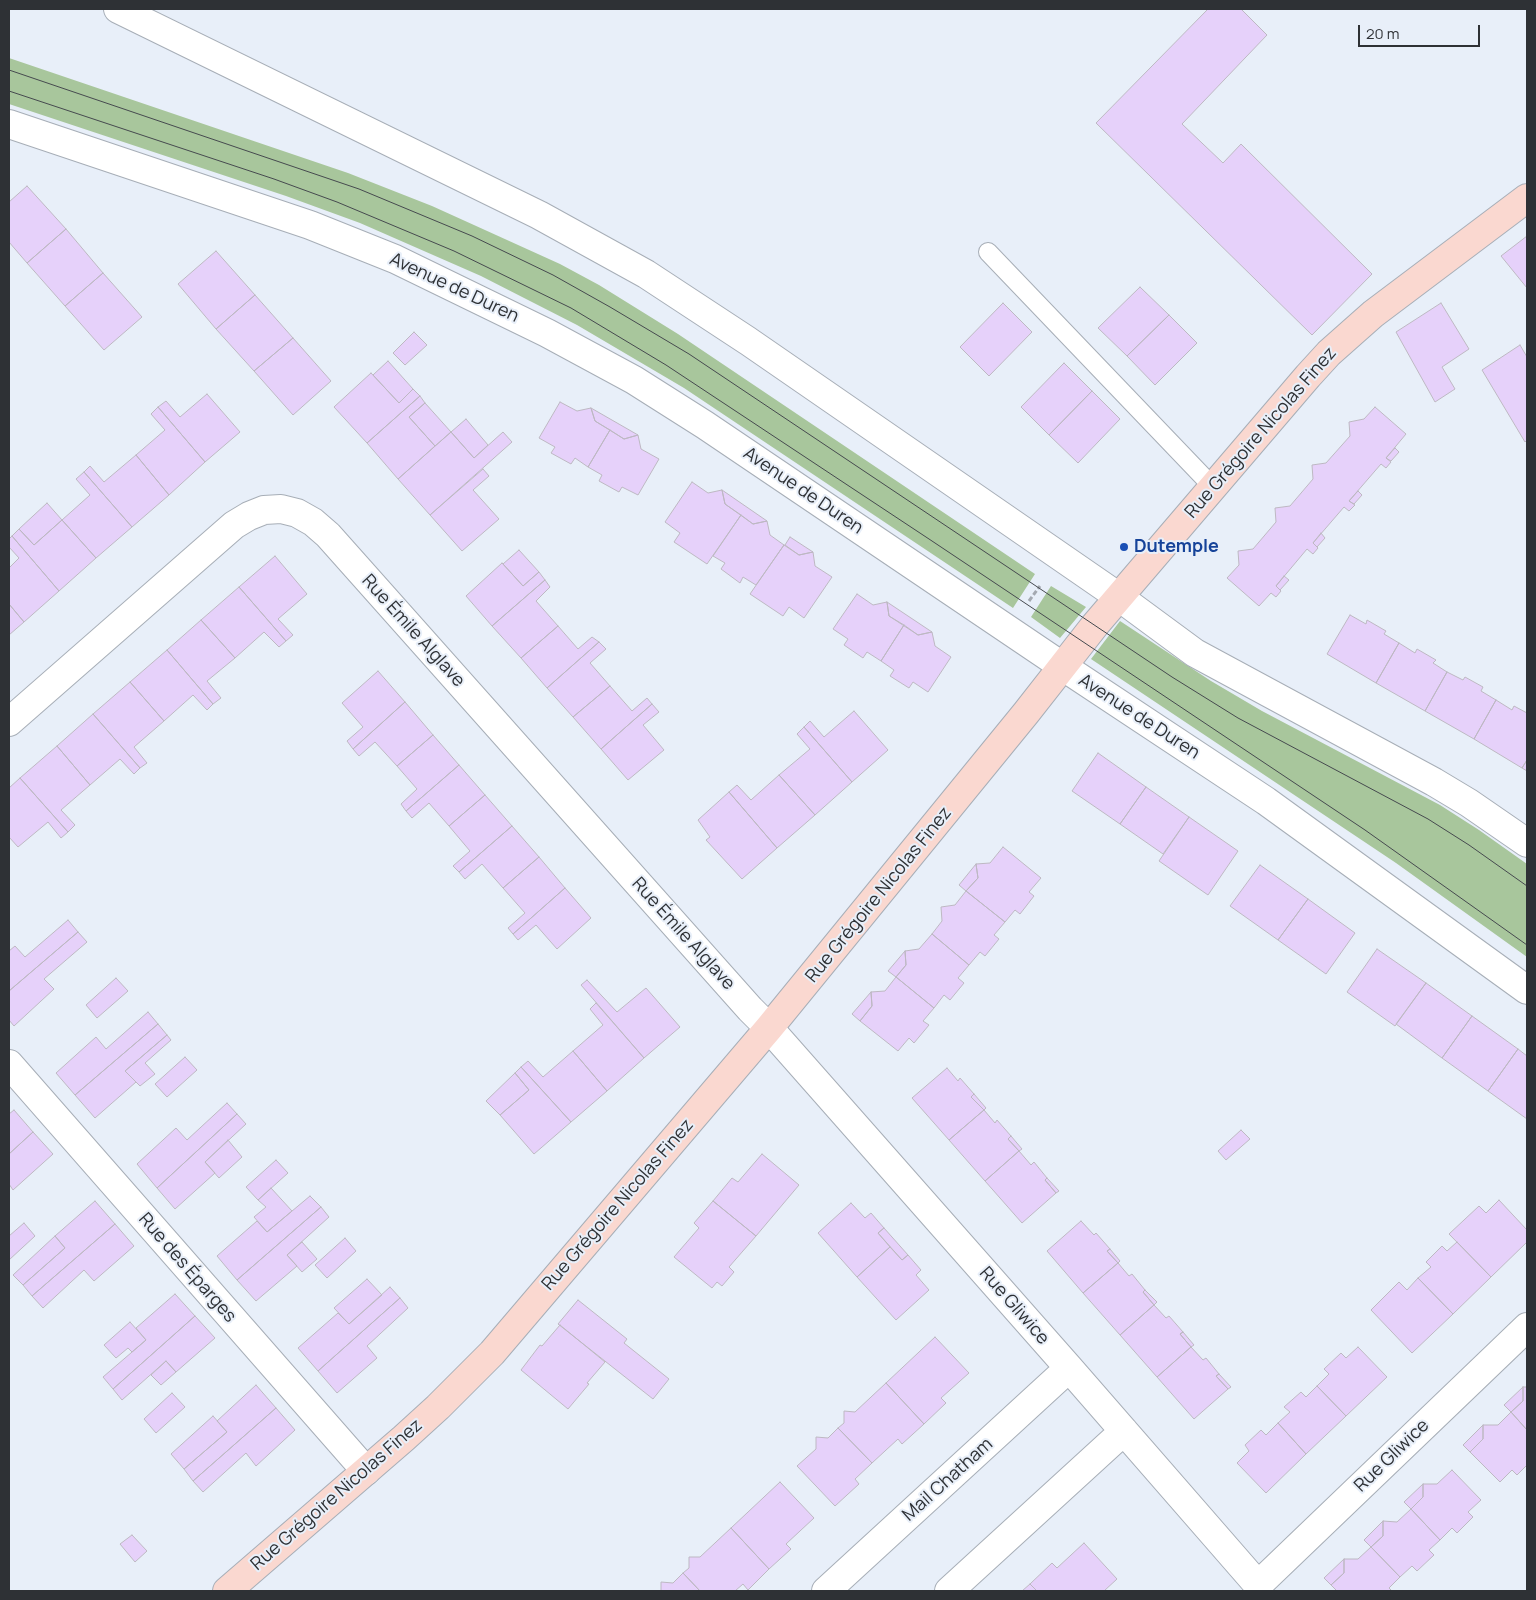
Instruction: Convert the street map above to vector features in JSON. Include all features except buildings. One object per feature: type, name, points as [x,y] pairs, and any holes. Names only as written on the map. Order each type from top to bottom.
[{"type":"main road","name":"Rue Grégoire Nicolas Finez","points":[[227,1591],[438,1407],[492,1353],[769,1028],[1119,597],[1308,376],[1352,332],[1400,292],[1527,198]]},
{"type":"street","points":[[118,9],[540,214],[646,274],[756,347],[1203,657],[1434,782],[1469,803],[1527,843]]},
{"type":"street","name":"Avenue de Duren","points":[[9,124],[310,225],[395,259],[547,333],[634,380],[692,416],[1062,666],[1266,801],[1527,990]]},
{"type":"street","name":"Rue Émile Alglave","points":[[9,722],[234,525],[264,510],[281,509],[297,512],[313,522],[328,535],[750,1010],[769,1028]]},
{"type":"street","name":"Rue Gliwice","points":[[769,1028],[1260,1588],[1527,1327]]},
{"type":"street","name":"Rue des Éparges","points":[[9,1064],[366,1471]]},
{"type":"street","name":"Mail Chatham","points":[[826,1591],[1069,1368]]},
{"type":"street","points":[[949,1591],[1124,1431]]},
{"type":"lane","points":[[988,252],[1213,486]]},
{"type":"green space","points":[[9,58],[348,173],[432,206],[560,264],[599,285],[678,334],[1035,574],[1013,608],[684,388],[577,325],[481,276],[360,223],[286,196],[9,104]]},
{"type":"green space","points":[[1051,586],[1086,607],[1060,638],[1031,617]]},
{"type":"green space","points":[[1120,621],[1211,681],[1262,711],[1440,805],[1527,864],[1527,957],[1396,863],[1091,659]]},
{"type":"tram line","points":[[9,70],[359,189],[472,236],[553,275],[689,354],[1172,677],[1238,718],[1428,819],[1527,886]]},
{"type":"tram line","points":[[9,91],[274,179],[337,202],[454,251],[571,308],[666,365],[929,539],[1365,830],[1527,945]]},
{"type":"place","name":"Dutemple","points":[[1124,547]]}]
